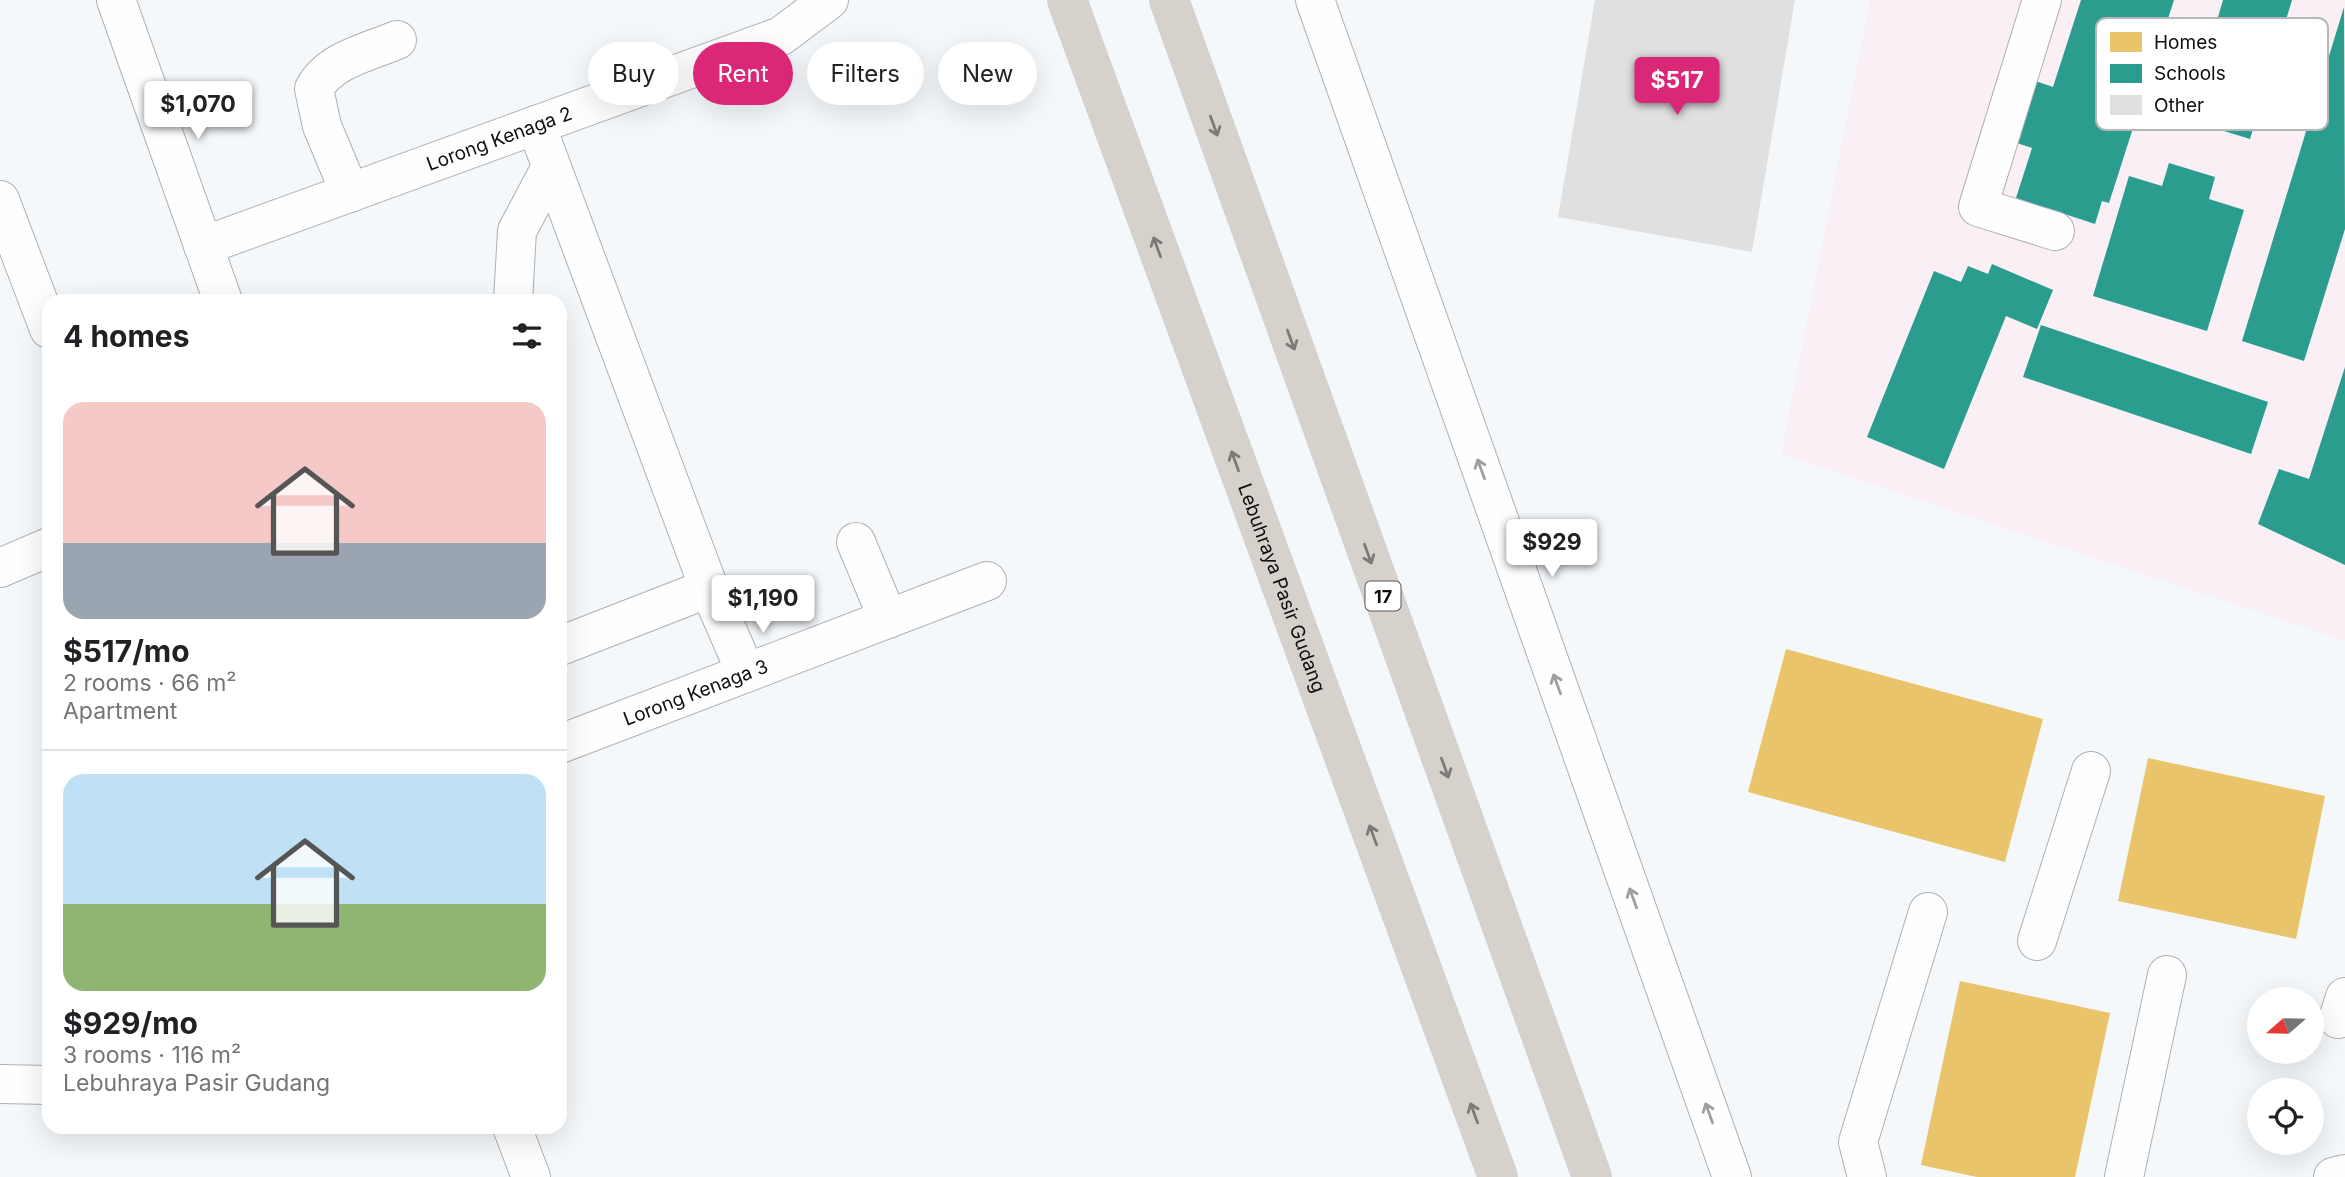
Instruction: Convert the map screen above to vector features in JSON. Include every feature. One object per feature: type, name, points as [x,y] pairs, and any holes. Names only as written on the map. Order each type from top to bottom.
[{"type":"highway","name":"Lebuhraya Pasir Gudang","points":[[1067,0],[1498,1177]]},
{"type":"highway","name":"17","points":[[1173,5],[1592,1177]]},
{"type":"street","points":[[116,0],[220,294]]},
{"type":"street","points":[[1315,0],[1732,1177]]},
{"type":"street","points":[[2042,0],[1978,207],[2055,231]]},
{"type":"street","name":"Lorong Kenaga 2","points":[[203,246],[781,36],[829,2]]},
{"type":"street","points":[[350,193],[322,126],[314,89],[321,76],[336,65],[397,40]]},
{"type":"street","points":[[536,125],[709,588],[746,673]]},
{"type":"street","points":[[513,294],[517,231],[551,167]]},
{"type":"street","points":[[0,200],[11,266],[42,317]]},
{"type":"street","points":[[856,542],[888,619]]},
{"type":"street","points":[[0,568],[42,550]]},
{"type":"street","name":"Lorong Kenaga 3","points":[[567,741],[987,581]]},
{"type":"street","points":[[567,643],[709,588]]},
{"type":"street","points":[[2037,941],[2091,771]]},
{"type":"street","points":[[1867,1177],[1858,1142],[1928,912]]},
{"type":"street","points":[[2123,1177],[2167,975]]},
{"type":"street","points":[[0,1084],[42,1085]]},
{"type":"street","points":[[515,1134],[531,1177]]},
{"type":"street","points":[[2333,1177],[2345,1174]]},
{"type":"shaded area","points":[[1870,0],[2345,0],[2345,641],[1781,454]]},
{"type":"building: Homes","points":[[1786,649],[2043,719],[2005,862],[1748,792]]},
{"type":"building: Homes","points":[[2148,758],[2325,796],[2296,939],[2118,901]]},
{"type":"building: Homes","points":[[1960,981],[2110,1013],[2075,1177],[1977,1177],[1921,1165]]},
{"type":"building: Schools","points":[[2081,0],[2174,0],[2168,18],[2096,18],[2096,130],[2132,130],[2109,203],[2102,201],[2095,224],[2016,198],[2032,148],[2011,141],[2030,79],[2053,87]]},
{"type":"building: Schools","points":[[2223,0],[2292,0],[2287,18],[2218,18]]},
{"type":"building: Schools","points":[[2344,7],[2345,229],[2304,361],[2242,341],[2306,130],[2328,130],[2328,59]]},
{"type":"building: Schools","points":[[2221,130],[2253,130],[2250,139]]},
{"type":"building: Schools","points":[[2169,163],[2215,177],[2209,199],[2244,210],[2207,331],[2093,296],[2129,176],[2162,186]]},
{"type":"building: Schools","points":[[1992,264],[2053,290],[2037,329],[2006,316],[1944,469],[1867,437],[1934,271],[1961,282],[1968,266],[1988,274]]},
{"type":"building: Schools","points":[[2041,325],[2268,402],[2251,454],[2023,377]]},
{"type":"building: Schools","points":[[2345,367],[2345,565],[2258,524],[2279,469],[2309,479]]},
{"type":"building: Other","points":[[1595,0],[1795,0],[1752,252],[1558,217]]}]
